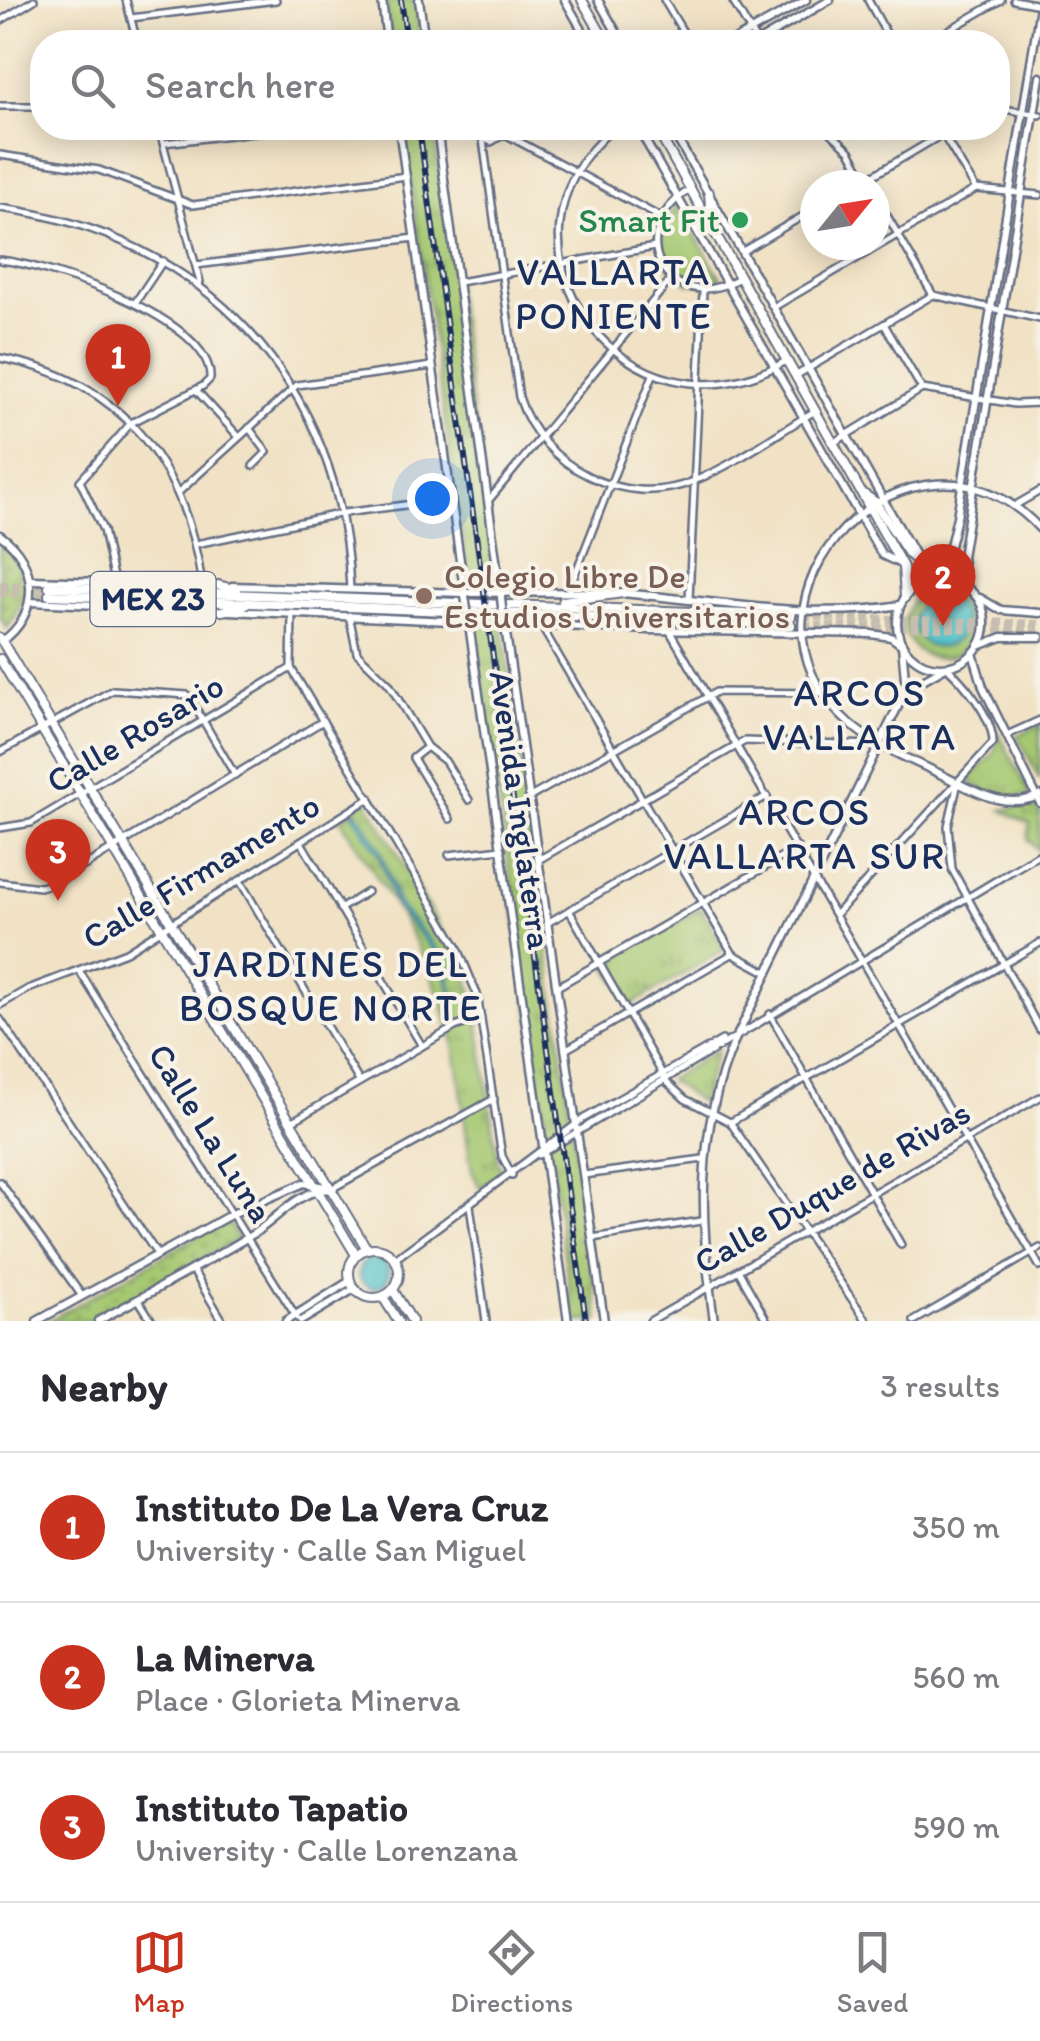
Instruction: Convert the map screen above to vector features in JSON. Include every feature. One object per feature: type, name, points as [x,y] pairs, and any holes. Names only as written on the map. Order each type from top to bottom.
[{"type":"main road","points":[[582,0],[599,30]]},
{"type":"main road","points":[[663,140],[902,564],[902,601]]},
{"type":"main road","points":[[709,192],[711,224]]},
{"type":"main road","points":[[870,505],[918,563],[940,579]]},
{"type":"main road","points":[[218,586],[257,599]]},
{"type":"main road","name":"MEX 23","points":[[49,591],[558,616],[791,621],[544,604],[257,599]]},
{"type":"main road","points":[[544,604],[623,593]]},
{"type":"main road","points":[[222,611],[257,599]]},
{"type":"main road","points":[[558,616],[668,627]]},
{"type":"main road","points":[[1,640],[367,1249]]},
{"type":"main road","points":[[0,659],[356,1255]]},
{"type":"main road","points":[[367,1249],[384,1250],[394,1259],[399,1278],[393,1290],[383,1297],[366,1298],[352,1285],[350,1264],[367,1249]]},
{"type":"main road","points":[[393,1290],[412,1321]]},
{"type":"main road","points":[[383,1297],[398,1321]]},
{"type":"street","points":[[0,21],[34,0]]},
{"type":"street","points":[[126,0],[134,30]]},
{"type":"street","points":[[131,18],[276,0]]},
{"type":"street","points":[[382,0],[386,30]]},
{"type":"street","points":[[419,0],[423,30]]},
{"type":"street","points":[[565,0],[582,30]]},
{"type":"street","points":[[598,0],[615,30]]},
{"type":"street","points":[[664,0],[682,30]]},
{"type":"street","points":[[732,0],[749,30]]},
{"type":"street","points":[[752,30],[804,0],[810,12]]},
{"type":"street","points":[[778,30],[820,2],[830,0]]},
{"type":"street","points":[[868,0],[884,30]]},
{"type":"street","points":[[949,30],[1001,0]]},
{"type":"street","points":[[940,579],[962,488],[1040,6],[1014,0]]},
{"type":"street","points":[[966,588],[962,557],[1037,115],[1040,77]]},
{"type":"street","points":[[0,106],[30,106]]},
{"type":"street","points":[[1010,110],[1037,115]]},
{"type":"street","points":[[163,140],[201,285]]},
{"type":"street","points":[[164,143],[189,140]]},
{"type":"street","name":"Avenida Inglaterra","points":[[401,140],[568,1321]]},
{"type":"street","name":"Avenida Inglaterra","points":[[439,140],[604,1321]]},
{"type":"street","points":[[495,140],[483,140],[519,396],[541,439],[580,473],[611,484],[656,490],[696,481],[816,410]]},
{"type":"street","points":[[520,140],[660,217]]},
{"type":"street","points":[[600,140],[578,173],[564,205],[563,264],[580,314],[612,351],[653,375],[699,385],[737,382],[788,360]]},
{"type":"street","points":[[645,140],[804,418],[870,505]]},
{"type":"street","points":[[678,140],[847,434],[870,505]]},
{"type":"street","points":[[839,140],[861,170]]},
{"type":"street","points":[[885,170],[928,140]]},
{"type":"street","points":[[947,140],[976,188]]},
{"type":"street","points":[[0,155],[99,170],[192,205],[406,176]]},
{"type":"street","points":[[774,307],[976,188],[1040,195]]},
{"type":"street","points":[[691,189],[660,217],[655,247],[672,279],[703,291],[728,285],[741,277]]},
{"type":"street","points":[[0,208],[76,222],[164,261],[201,285],[253,334],[292,389],[323,450],[344,514],[350,590]]},
{"type":"street","points":[[743,251],[800,219]]},
{"type":"street","points":[[890,221],[933,295]]},
{"type":"street","points":[[196,265],[415,238]]},
{"type":"street","points":[[458,282],[655,247]]},
{"type":"street","points":[[0,260],[77,276],[135,303],[206,360],[210,379],[131,422],[80,481],[103,530],[114,582]]},
{"type":"street","points":[[135,303],[164,261]]},
{"type":"street","points":[[488,500],[672,279]]},
{"type":"street","points":[[689,599],[703,291]]},
{"type":"street","points":[[797,375],[933,295],[1039,317]]},
{"type":"street","points":[[884,324],[922,390]]},
{"type":"street","points":[[0,358],[62,376],[93,392],[131,422],[158,456],[179,492],[196,544],[202,585]]},
{"type":"street","points":[[179,492],[302,384],[432,366]]},
{"type":"street","points":[[569,590],[653,375]]},
{"type":"street","points":[[196,390],[240,437]]},
{"type":"street","points":[[834,442],[922,390],[1040,402]]},
{"type":"street","points":[[249,428],[267,452],[254,466]]},
{"type":"street","points":[[974,595],[984,620],[975,650],[983,688],[1038,794],[1007,802],[880,745],[848,723],[824,693],[810,661],[804,631],[805,608],[822,554],[870,505],[925,486],[974,490],[1014,506],[1040,529]]},
{"type":"street","points":[[1014,506],[1040,491]]},
{"type":"street","points":[[196,544],[344,514],[451,499]]},
{"type":"street","points":[[0,535],[20,554],[30,580],[30,602],[17,629],[1,640]]},
{"type":"street","points":[[30,580],[500,596],[569,590],[869,610],[902,601],[920,584],[940,579],[966,588],[1001,610],[1040,613]]},
{"type":"street","points":[[714,1321],[701,1221],[703,1159],[711,1112],[738,1032],[906,690],[896,625],[902,601]]},
{"type":"street","points":[[30,602],[878,634],[902,645],[922,663],[947,667],[962,682],[994,737],[990,748],[836,914]]},
{"type":"street","points":[[292,613],[292,668],[457,946],[482,1018],[502,1156],[512,1175]]},
{"type":"street","points":[[349,615],[357,653],[396,693],[429,749],[445,761],[469,800]]},
{"type":"street","points":[[539,622],[733,954],[768,973]]},
{"type":"street","points":[[668,627],[1040,1266]]},
{"type":"street","points":[[906,690],[1002,637],[1040,636]]},
{"type":"street","name":"Calle Rosario","points":[[0,828],[22,828],[292,668]]},
{"type":"street","points":[[0,752],[120,689],[184,692],[234,775]]},
{"type":"street","points":[[532,796],[709,694],[724,690],[824,693]]},
{"type":"street","points":[[1007,735],[1040,720]]},
{"type":"street","points":[[0,882],[48,886],[323,722]]},
{"type":"street","points":[[540,859],[753,740],[880,745]]},
{"type":"street","points":[[429,749],[413,758],[450,820]]},
{"type":"street","points":[[958,783],[950,810],[948,849],[964,897],[1040,1030]]},
{"type":"street","points":[[549,922],[768,796]]},
{"type":"street","name":"Calle Firmamento","points":[[0,1005],[28,989],[116,957],[370,798]]},
{"type":"street","points":[[301,842],[422,1046]]},
{"type":"street","points":[[557,987],[798,848]]},
{"type":"street","points":[[450,856],[502,849]]},
{"type":"street","points":[[577,1128],[666,1080],[738,1032],[1040,854]]},
{"type":"street","points":[[240,881],[360,1081]]},
{"type":"street","points":[[340,909],[367,892]]},
{"type":"street","points":[[569,910],[666,1080],[684,1099],[730,1122],[867,1321]]},
{"type":"street","points":[[730,1122],[1040,943]]},
{"type":"street","points":[[566,1050],[733,954]]},
{"type":"street","name":"Calle La Luna","points":[[80,972],[298,1319]]},
{"type":"street","points":[[770,1014],[901,1244]]},
{"type":"street","points":[[291,1122],[422,1046],[482,1018]]},
{"type":"street","points":[[0,1019],[157,1254]]},
{"type":"street","points":[[394,1259],[577,1128],[662,1072],[725,1040]]},
{"type":"street","name":"Calle Duque de Rivas","points":[[650,1321],[1040,1097]]},
{"type":"street","points":[[37,1321],[232,1214],[315,1186],[331,1189],[494,1099]]},
{"type":"street","points":[[584,1175],[703,1159]]},
{"type":"street","points":[[0,1182],[82,1296]]},
{"type":"street","points":[[98,1321],[248,1238],[315,1186]]},
{"type":"street","points":[[470,1205],[486,1321]]},
{"type":"street","points":[[592,1238],[701,1221]]},
{"type":"street","points":[[914,1321],[1040,1248]]},
{"type":"street","points":[[192,1269],[223,1321]]},
{"type":"street","points":[[738,1270],[768,1321]]},
{"type":"street","points":[[286,1321],[298,1319],[352,1285]]},
{"type":"street","points":[[138,1299],[152,1321]]},
{"type":"green space","points":[[386,0],[415,0],[419,30],[390,30]]},
{"type":"green space","points":[[405,140],[435,140],[599,1321],[574,1321]]},
{"type":"green space","points":[[677,205],[721,282],[689,284],[664,262],[660,233]]},
{"type":"green space","points":[[0,543],[16,563],[23,584],[20,606],[7,628],[0,617]]},
{"type":"green space","points":[[940,588],[954,590],[965,598],[973,609],[973,637],[965,648],[954,656],[940,658],[926,656],[915,648],[907,637],[905,623],[907,609],[915,598],[926,590]]},
{"type":"green space","points":[[1040,725],[1040,780],[1017,735]]},
{"type":"green space","points":[[999,734],[1031,795],[999,798],[968,781],[994,753]]},
{"type":"green space","points":[[366,799],[466,973],[476,1005],[498,1161],[504,1173],[480,1188],[472,1171],[452,1036],[438,991],[401,916],[341,820]]},
{"type":"green space","points":[[1035,804],[1040,813],[1040,852],[1028,839],[1030,824],[1002,810]]},
{"type":"green space","points":[[701,908],[725,949],[631,1005],[606,964]]},
{"type":"green space","points":[[717,1050],[701,1103],[668,1080]]},
{"type":"green space","points":[[227,1220],[238,1239],[91,1321],[48,1321]]},
{"type":"water","points":[[929,598],[949,598],[963,612],[963,632],[949,646],[929,646],[915,632],[915,612]]},
{"type":"water","points":[[356,810],[379,847],[399,905],[446,959],[459,1024],[442,960],[396,907],[379,855],[353,813]]},
{"type":"water","points":[[374,1258],[385,1262],[389,1273],[385,1284],[374,1288],[363,1284],[359,1273],[363,1262]]},
{"type":"tunnel","points":[[0,585],[49,587]]},
{"type":"tunnel","points":[[0,593],[49,595]]},
{"type":"tunnel","points":[[791,616],[1040,624]]},
{"type":"tunnel","points":[[791,625],[1040,630]]},
{"type":"railway","points":[[401,0],[405,30]]},
{"type":"railway","points":[[421,140],[586,1321]]},
{"type":"place","name":"Smart Fit","points":[[740,220]]},
{"type":"place","name":"Instituto De La Vera Cruz","points":[[118,406]]},
{"type":"place","name":"Colegio Libre De Estudios Universitarios","points":[[424,596]]},
{"type":"place","name":"La Minerva","points":[[943,626]]},
{"type":"place","name":"Instituto Tapatio","points":[[58,901]]},
{"type":"district","name":"VALLARTA PONIENTE","points":[[614,294]]},
{"type":"district","name":"ARCOS VALLARTA","points":[[860,714]]},
{"type":"district","name":"ARCOS VALLARTA SUR","points":[[805,834]]},
{"type":"district","name":"JARDINES DEL BOSQUE NORTE","points":[[331,986]]}]
